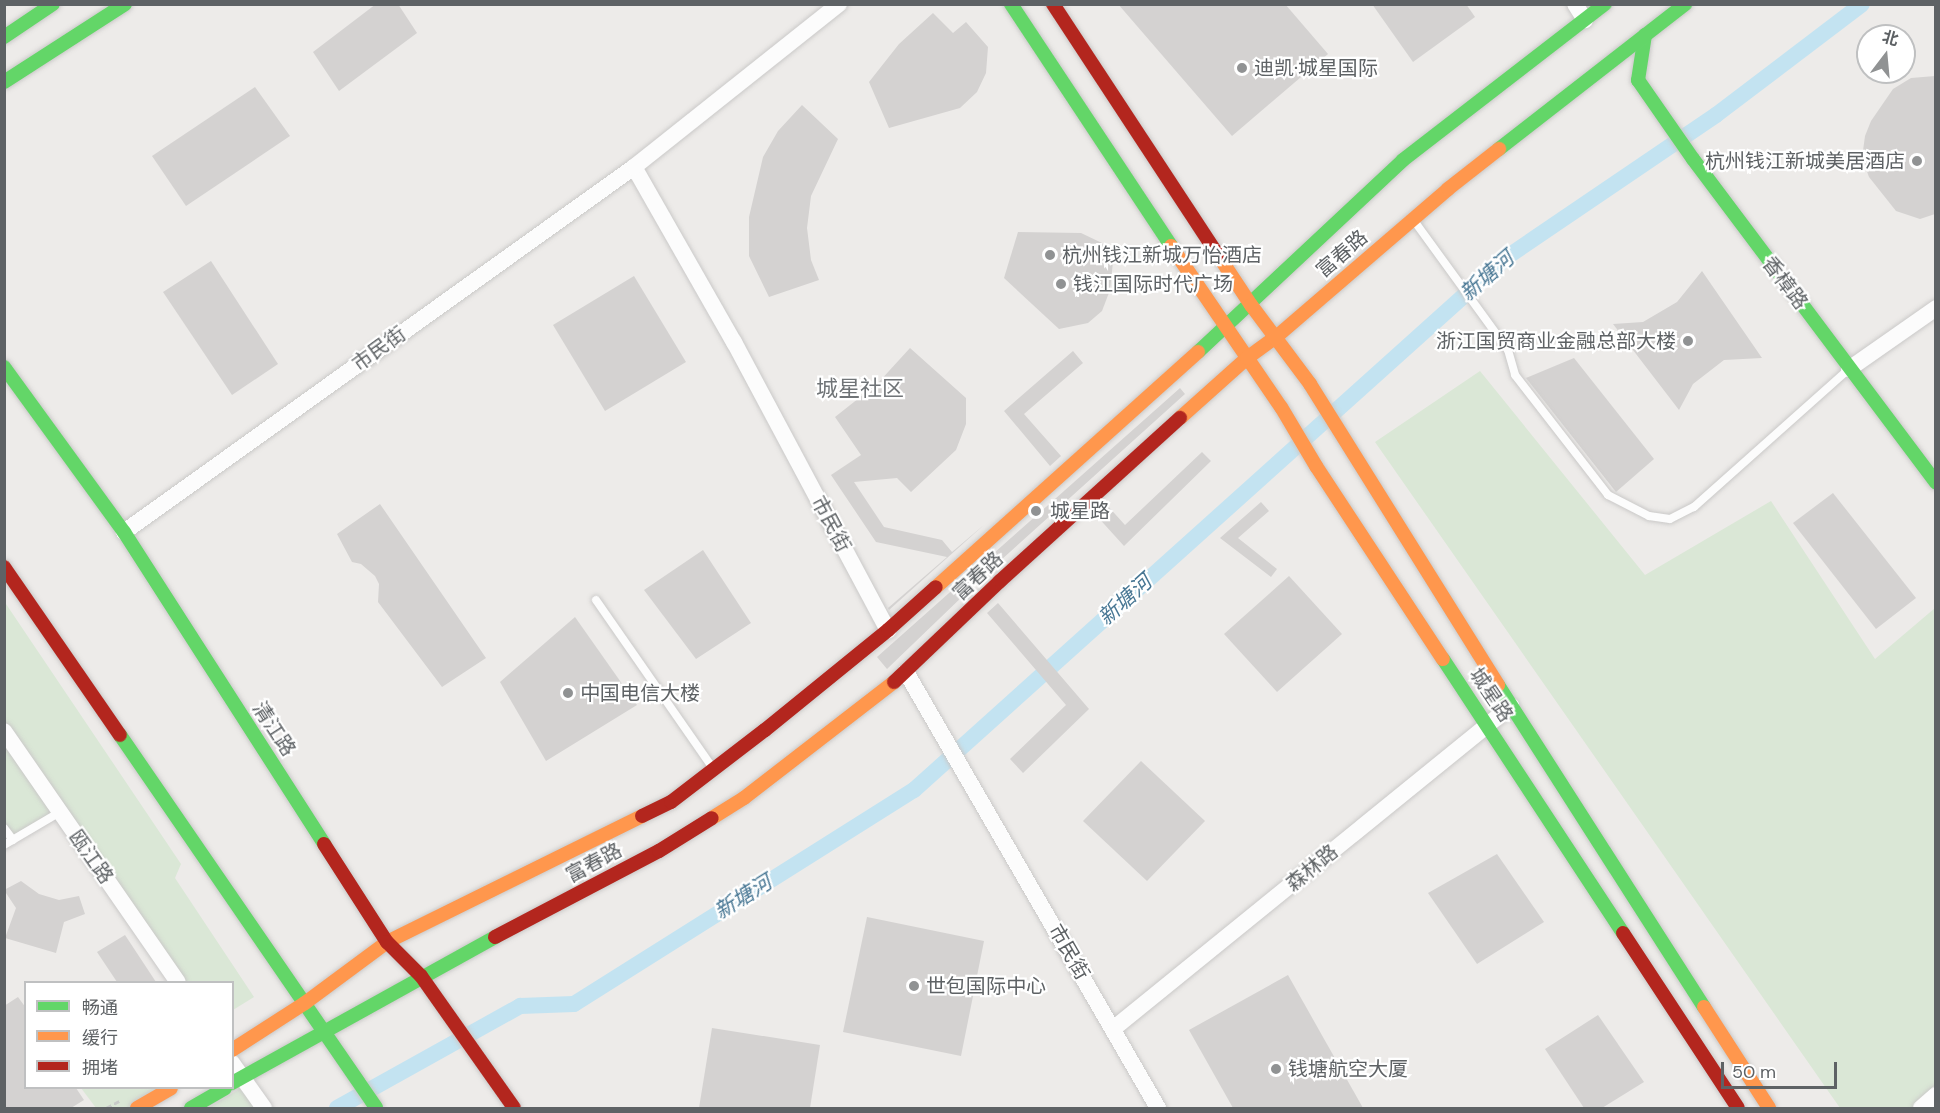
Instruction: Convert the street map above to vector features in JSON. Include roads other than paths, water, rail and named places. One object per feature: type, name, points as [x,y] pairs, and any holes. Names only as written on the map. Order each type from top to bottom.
[{"type":"main road","points":[[4,37],[53,4]]},
{"type":"main road","points":[[4,82],[125,4]]},
{"type":"main road","name":"城星路","points":[[1011,4],[1225,328],[1281,407],[1316,466],[1738,1108]]},
{"type":"main road","name":"城星路","points":[[1053,4],[1251,305],[1310,384],[1348,442],[1511,706],[1769,1108]]},
{"type":"main road","name":"富春路","points":[[234,1049],[304,1003],[387,942],[671,802],[888,630],[1251,305],[1403,160],[1605,4]]},
{"type":"main road","name":"富春路","points":[[237,1080],[421,976],[659,851],[744,798],[906,672],[1000,581],[1247,358],[1275,338],[1412,219],[1685,4]]},
{"type":"main road","name":"香樟路","points":[[1645,35],[1633,80],[1935,483]]},
{"type":"main road","points":[[1589,79],[1608,79]]},
{"type":"main road","name":"清江路","points":[[4,367],[123,532],[387,942],[421,976],[514,1108]]},
{"type":"main road","points":[[4,567],[374,1105]]},
{"type":"main road","points":[[137,1108],[169,1089]]},
{"type":"main road","points":[[191,1108],[223,1089]]},
{"type":"street","name":"市民街","points":[[123,532],[634,167],[839,4]]},
{"type":"street","points":[[1575,4],[1585,20]]},
{"type":"street","name":"市民街","points":[[634,167],[734,342],[888,630]]},
{"type":"street","points":[[1849,369],[1935,308]]},
{"type":"street","name":"市民街","points":[[906,672],[1158,1108]]},
{"type":"street","name":"森林路","points":[[1113,1029],[1511,706]]},
{"type":"street","name":"瓯江路","points":[[4,731],[177,981]]},
{"type":"street","points":[[237,1080],[264,1108]]},
{"type":"street","points":[[1921,1108],[1935,1095]]},
{"type":"lane","points":[[1412,219],[1508,350],[1515,375],[1608,495],[1649,516],[1670,519],[1694,507],[1849,369]]},
{"type":"lane","points":[[596,600],[714,769]]},
{"type":"lane","points":[[4,828],[9,843],[60,812]]},
{"type":"waterway","name":"新塘河","points":[[337,1108],[520,1006],[574,1004],[914,790],[1507,257],[1716,115],[1862,4]]},
{"type":"place","name":"迪凯·城星国际","points":[[1242,68]]},
{"type":"place","name":"杭州钱江新城美居酒店","points":[[1917,161]]},
{"type":"place","name":"杭州钱江新城万怡酒店","points":[[1050,255]]},
{"type":"place","name":"钱江国际时代广场","points":[[1061,284]]},
{"type":"place","name":"浙江国贸商业金融总部大楼","points":[[1688,341]]},
{"type":"place","name":"城星路","points":[[1036,511]]},
{"type":"place","name":"中国电信大楼","points":[[568,693]]},
{"type":"place","name":"世包国际中心","points":[[914,986]]},
{"type":"place","name":"钱塘航空大厦","points":[[1276,1069]]},
{"type":"district","name":"城星社区","points":[[860,389]]}]
